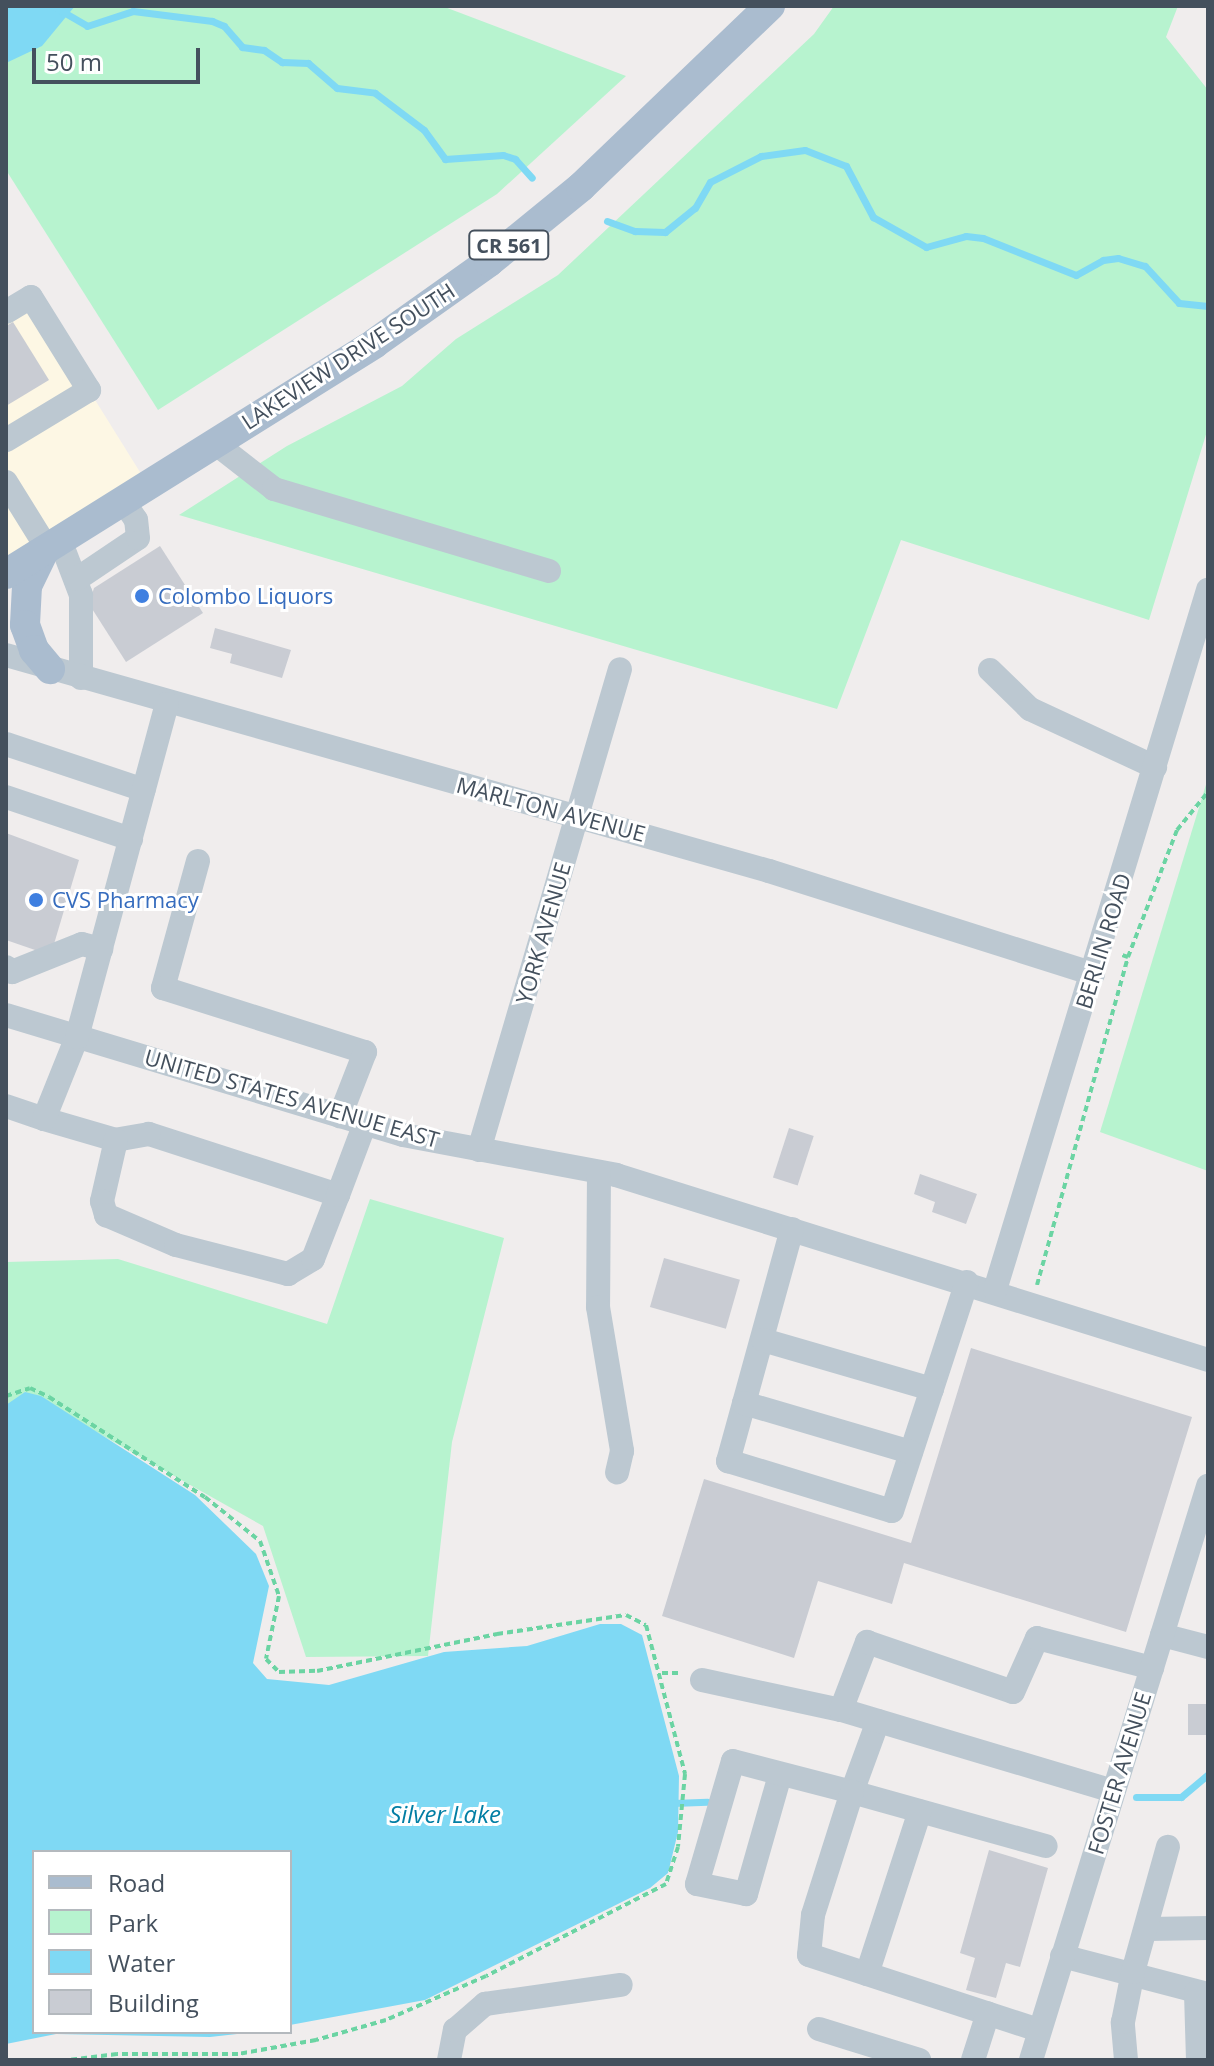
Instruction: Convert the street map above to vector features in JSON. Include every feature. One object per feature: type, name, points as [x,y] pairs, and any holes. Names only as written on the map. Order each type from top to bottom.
[{"type":"main road","name":"LAKEVIEW DRIVE SOUTH","points":[[6,574],[375,343],[489,262],[581,187],[770,6]]},
{"type":"main road","points":[[50,669],[34,650],[25,625],[27,586],[53,544]]},
{"type":"street","points":[[6,312],[31,297],[89,390],[6,440]]},
{"type":"street","points":[[215,443],[274,489],[549,571]]},
{"type":"street","points":[[6,482],[77,579],[83,607],[81,678]]},
{"type":"street","points":[[77,579],[138,538],[136,520],[123,501]]},
{"type":"street","name":"BERLIN ROAD","points":[[995,1290],[1208,590]]},
{"type":"street","name":"MARLTON AVENUE","points":[[6,655],[167,704],[578,815],[1093,974]]},
{"type":"street","name":"YORK AVENUE","points":[[479,1150],[620,669]]},
{"type":"street","points":[[990,670],[1030,709],[1155,767]]},
{"type":"street","points":[[44,1119],[77,1037],[167,704]]},
{"type":"street","points":[[6,744],[144,790]]},
{"type":"street","points":[[6,797],[131,839]]},
{"type":"street","points":[[198,861],[163,988],[365,1052],[340,1116]]},
{"type":"street","points":[[6,967],[12,972],[82,944],[101,949]]},
{"type":"street","name":"UNITED STATES AVENUE EAST","points":[[6,1015],[365,1123],[479,1150],[599,1172],[995,1290],[1208,1360]]},
{"type":"street","points":[[6,1106],[116,1140],[149,1134],[338,1195]]},
{"type":"street","points":[[116,1140],[102,1201],[106,1215],[176,1245],[288,1274],[313,1259],[365,1123]]},
{"type":"street","points":[[599,1172],[598,1307],[622,1451],[617,1472]]},
{"type":"street","points":[[792,1229],[728,1461],[892,1511],[967,1282]]},
{"type":"street","points":[[763,1340],[932,1389]]},
{"type":"street","points":[[744,1403],[911,1452]]},
{"type":"street","name":"FOSTER AVENUE","points":[[1031,2060],[1208,1486]]},
{"type":"street","points":[[1162,1635],[1208,1647]]},
{"type":"street","points":[[841,1710],[867,1642],[1013,1692],[1037,1638],[1152,1668]]},
{"type":"street","points":[[702,1680],[841,1710],[1113,1791]]},
{"type":"street","points":[[878,1721],[813,1915],[809,1955],[1039,2030]]},
{"type":"street","points":[[780,1775],[746,1894],[697,1884],[733,1761],[1046,1846]]},
{"type":"street","points":[[867,1974],[920,1811]]},
{"type":"street","points":[[1126,2060],[1123,2022],[1133,1972],[1148,1929],[1168,1847]]},
{"type":"street","points":[[1148,1929],[1208,1928]]},
{"type":"street","points":[[1062,1956],[1133,1972],[1202,1994],[1198,2060]]},
{"type":"street","points":[[449,2060],[455,2030],[485,2004],[621,1985]]},
{"type":"street","points":[[973,2060],[988,2013]]},
{"type":"street","points":[[819,2029],[919,2060]]},
{"type":"path","points":[[1032,1302],[1128,957],[1177,830],[1208,792]]},
{"type":"path","points":[[1101,948],[1128,957]]},
{"type":"path","points":[[6,1396],[30,1388],[49,1397],[205,1497],[260,1541],[279,1596],[266,1659],[279,1672],[317,1671],[497,1634],[626,1615],[646,1625],[685,1774],[678,1847],[666,1884],[486,1976],[386,2020],[316,2040],[238,2054],[117,2054],[68,2060]]},
{"type":"shaded area","points":[[31,297],[148,485],[6,574],[6,312]]},
{"type":"green space","points":[[73,6],[442,6],[626,76],[497,194],[158,410],[6,170],[6,60]]},
{"type":"green space","points":[[834,6],[1178,6],[1166,37],[1208,90],[1208,428],[1149,620],[901,540],[837,709],[179,515],[287,446],[402,386],[456,339],[558,275],[814,34]]},
{"type":"green space","points":[[1208,778],[1208,1171],[1100,1132]]},
{"type":"green space","points":[[370,1199],[504,1238],[452,1442],[428,1656],[306,1657],[263,1526],[25,1392],[6,1419],[6,1262],[118,1259],[327,1324]]},
{"type":"water","points":[[6,6],[75,6],[42,46],[6,63]]},
{"type":"water","name":"Silver Lake","points":[[25,1392],[41,1396],[195,1495],[256,1554],[269,1586],[253,1663],[267,1679],[329,1685],[444,1652],[527,1646],[600,1624],[621,1624],[642,1635],[679,1776],[678,1832],[668,1873],[650,1888],[425,2000],[292,2025],[292,1850],[32,1850],[32,2034],[56,2034],[6,2044],[6,1405]]},
{"type":"water","name":"Silver Lake","points":[[56,2034],[237,2034],[210,2037]]},
{"type":"building","points":[[13,322],[49,380],[6,406],[6,326]]},
{"type":"building","name":"Colombo Liquors","points":[[160,546],[203,613],[126,662],[89,604],[94,588]]},
{"type":"building","points":[[215,628],[291,650],[282,678],[230,663],[232,654],[210,648]]},
{"type":"building","name":"CVS Pharmacy","points":[[6,833],[79,860],[54,944],[38,951],[6,940]]},
{"type":"building","points":[[789,1128],[814,1136],[798,1185],[773,1177]]},
{"type":"building","points":[[920,1174],[977,1194],[966,1224],[932,1212],[935,1202],[914,1194]]},
{"type":"building","points":[[664,1258],[740,1280],[726,1329],[650,1307]]},
{"type":"building","points":[[971,1348],[1192,1417],[1126,1632],[904,1563],[892,1604],[818,1581],[794,1658],[662,1616],[704,1479],[911,1543]]},
{"type":"building","points":[[1188,1704],[1208,1704],[1208,1735],[1188,1735]]},
{"type":"building","points":[[989,1850],[1048,1868],[1020,1967],[1006,1963],[996,1998],[966,1990],[975,1958],[960,1953]]},
{"type":"waterway","points":[[53,6],[87,26],[133,11],[212,21],[224,26],[242,47],[264,50],[282,62],[308,63],[337,88],[375,93],[424,130],[445,159],[503,155],[515,159],[532,178]]},
{"type":"waterway","points":[[607,221],[635,231],[665,232],[695,208],[710,182],[761,156],[805,150],[846,166],[873,217],[926,247],[966,236],[983,238],[1076,275],[1103,260],[1118,258],[1145,266],[1179,303],[1208,306]]},
{"type":"waterway","points":[[1136,1797],[1181,1797],[1208,1774]]},
{"type":"waterway","points":[[673,1803],[707,1802]]},
{"type":"place","name":"Colombo Liquors","points":[[142,596]]},
{"type":"place","name":"CVS Pharmacy","points":[[36,900]]}]
